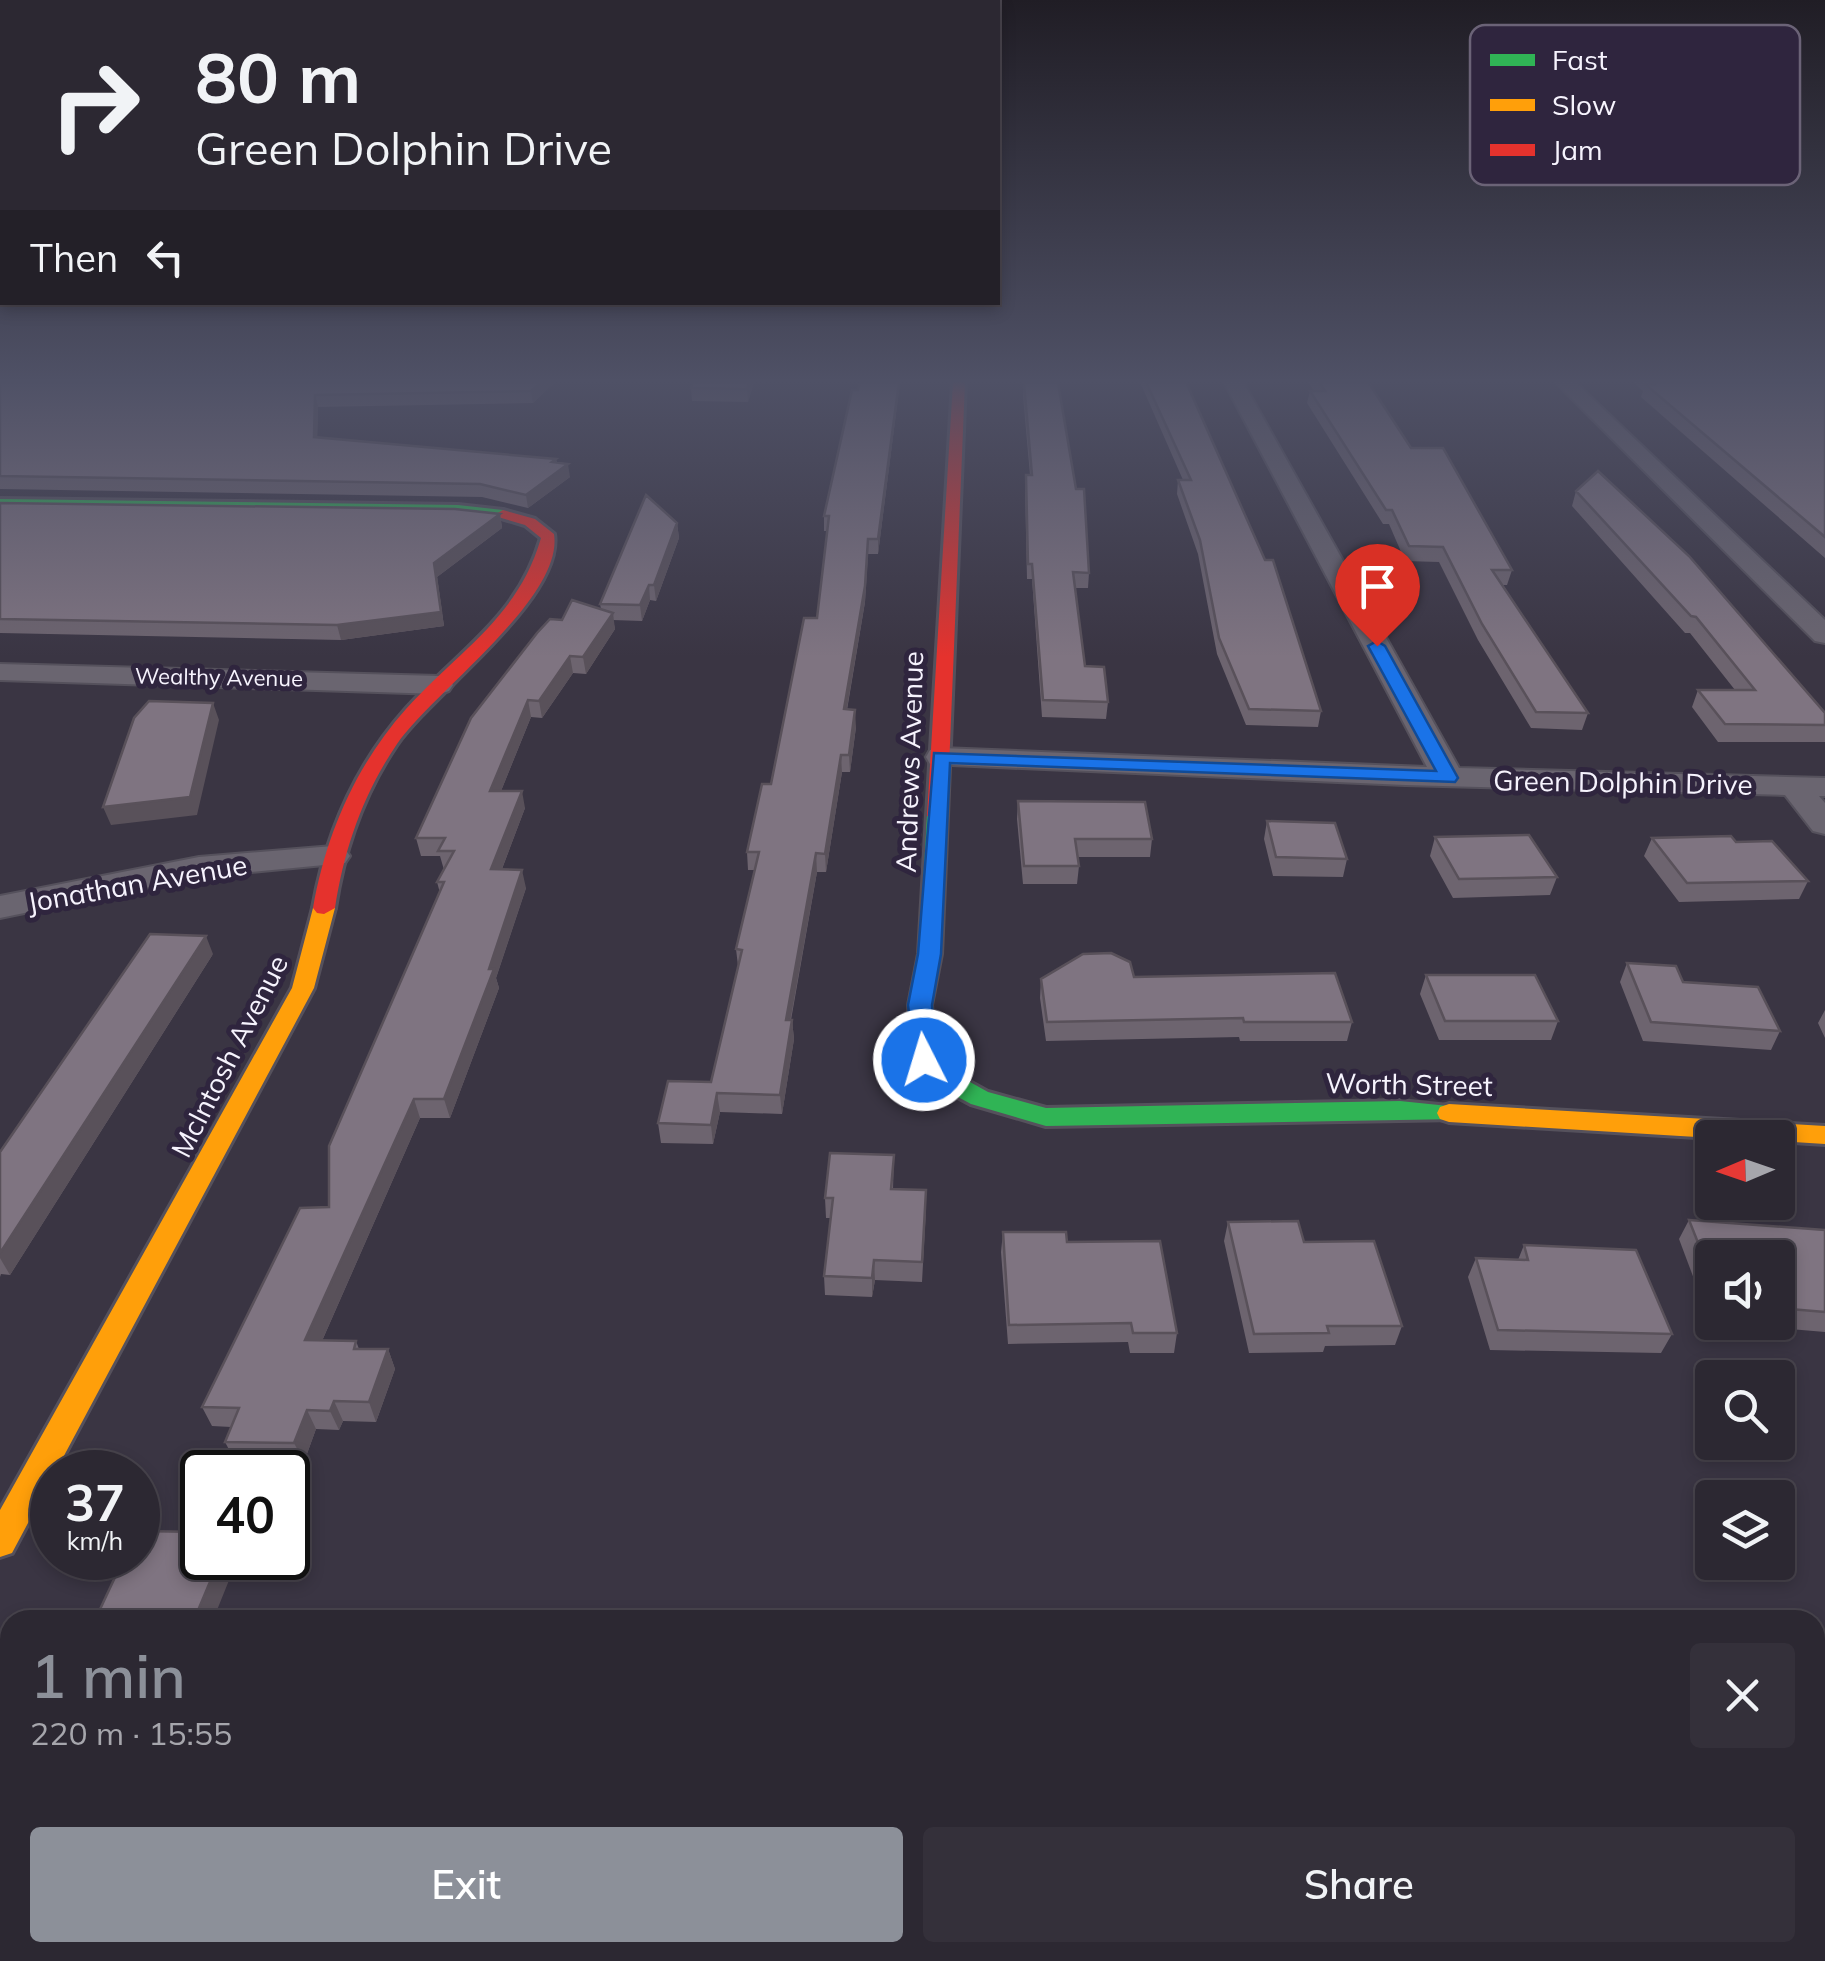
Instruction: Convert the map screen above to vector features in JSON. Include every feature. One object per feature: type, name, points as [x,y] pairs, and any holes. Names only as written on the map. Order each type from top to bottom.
[{"type":"street","name":"Andrews Avenue","points":[[955,474],[930,954],[920,1005],[924,1060],[951,1086],[993,1104]]},
{"type":"street","points":[[1283,474],[1448,778]]},
{"type":"street","points":[[1658,474],[1825,635]]},
{"type":"street","name":"McIntosh Avenue","points":[[0,503],[445,509],[519,518],[540,525],[549,537],[541,565],[503,625],[411,714],[371,776],[333,856],[319,936],[303,988],[0,1542]]},
{"type":"street","name":"Wealthy Avenue","points":[[0,672],[439,684]]},
{"type":"street","name":"Green Dolphin Drive","points":[[941,757],[1448,778],[1810,787]]},
{"type":"street","points":[[1810,787],[1825,824]]},
{"type":"street","name":"Jonathan Avenue","points":[[0,907],[199,867],[333,856]]},
{"type":"street","name":"Worth Street","points":[[993,1104],[1046,1116],[1400,1110],[1825,1136]]},
{"type":"building","points":[[555,474],[526,495],[480,484],[0,476]]},
{"type":"building","points":[[833,474],[887,474],[878,539],[868,539],[865,586],[844,709],[855,710],[849,755],[841,755],[825,854],[816,853],[786,1020],[792,1020],[780,1095],[717,1093],[711,1125],[658,1123],[668,1081],[711,1082],[742,950],[736,949],[759,852],[747,852],[762,784],[771,784],[804,618],[817,618],[829,516],[824,516]]},
{"type":"building","points":[[1073,474],[1076,489],[1084,489],[1089,573],[1073,572],[1085,666],[1104,667],[1108,702],[1043,700],[1032,564],[1028,564],[1026,475]]},
{"type":"building","points":[[1188,474],[1227,474],[1265,560],[1273,560],[1321,711],[1249,709],[1219,638],[1200,540],[1178,480],[1191,480]]},
{"type":"building","points":[[1363,474],[1457,474],[1512,570],[1492,570],[1588,713],[1536,712],[1482,624],[1443,547],[1409,546],[1392,510],[1386,510]]},
{"type":"building","points":[[1595,474],[1601,474],[1689,556],[1825,713],[1825,725],[1725,724],[1698,690],[1755,690],[1696,617],[1576,491]]},
{"type":"building","points":[[1750,474],[1825,474],[1825,537]]},
{"type":"building","points":[[646,495],[677,523],[654,585],[649,585],[640,605],[600,604]]},
{"type":"building","points":[[0,503],[455,509],[500,514],[434,563],[441,612],[337,625],[0,619]]},
{"type":"building","points":[[572,600],[613,613],[583,657],[570,656],[539,701],[528,700],[490,791],[522,791],[491,869],[522,870],[489,969],[494,969],[444,1099],[414,1099],[305,1340],[356,1341],[354,1349],[388,1349],[369,1402],[334,1401],[330,1411],[307,1410],[294,1443],[225,1442],[239,1408],[202,1407],[300,1208],[329,1207],[329,1146],[444,882],[437,882],[454,851],[438,851],[445,838],[416,838],[471,718],[550,619],[562,620]]},
{"type":"building","points":[[149,701],[213,703],[190,797],[103,807],[134,718]]},
{"type":"building","points":[[1018,801],[1145,802],[1152,839],[1075,839],[1079,866],[1024,866]]},
{"type":"building","points":[[1267,821],[1335,823],[1347,859],[1276,857]]},
{"type":"building","points":[[1529,835],[1557,877],[1459,879],[1435,837]]},
{"type":"building","points":[[1731,836],[1736,842],[1772,841],[1808,881],[1687,883],[1652,838]]},
{"type":"building","points":[[150,934],[206,936],[0,1253],[0,1152]]},
{"type":"building","points":[[1111,953],[1130,962],[1134,977],[1335,973],[1352,1022],[1244,1022],[1243,1018],[1047,1022],[1041,979],[1083,954]]},
{"type":"building","points":[[1627,963],[1676,966],[1683,982],[1758,987],[1780,1031],[1651,1022]]},
{"type":"building","points":[[1426,975],[1535,975],[1558,1021],[1445,1021]]},
{"type":"building","points":[[830,1153],[894,1155],[891,1189],[926,1190],[922,1262],[874,1260],[872,1278],[824,1276],[833,1198],[825,1198]]},
{"type":"building","points":[[1689,1220],[1825,1230],[1825,1312],[1795,1309],[1795,1240],[1697,1240]]},
{"type":"building","points":[[1298,1221],[1304,1242],[1374,1241],[1402,1326],[1327,1326],[1329,1333],[1254,1334],[1228,1222]]},
{"type":"building","points":[[1003,1232],[1066,1232],[1067,1242],[1160,1241],[1177,1333],[1133,1333],[1131,1323],[1009,1325]]},
{"type":"building","points":[[1524,1245],[1636,1250],[1672,1334],[1498,1330],[1476,1258],[1528,1260]]},
{"type":"building","points":[[160,1531],[180,1532],[180,1580],[211,1580],[198,1610],[100,1610],[114,1580],[160,1580]]},
{"type":"traffic: fast","points":[[0,503],[458,509],[503,514]]},
{"type":"traffic: fast","points":[[937,816],[930,954],[920,1005],[924,1060],[952,1083],[980,1098],[1046,1117],[1400,1110],[1449,1113]]},
{"type":"traffic: slow","points":[[0,1542],[303,988],[324,908]]},
{"type":"traffic: slow","points":[[1449,1113],[1825,1135]]},
{"type":"traffic: jam","points":[[937,816],[954,474]]},
{"type":"traffic: jam","points":[[324,908],[343,830],[378,758],[410,715],[512,613],[541,565],[549,537],[530,522],[503,514]]},
{"type":"route","points":[[924,1060],[920,1005],[930,954],[941,757],[1448,778],[1377,646]]}]
